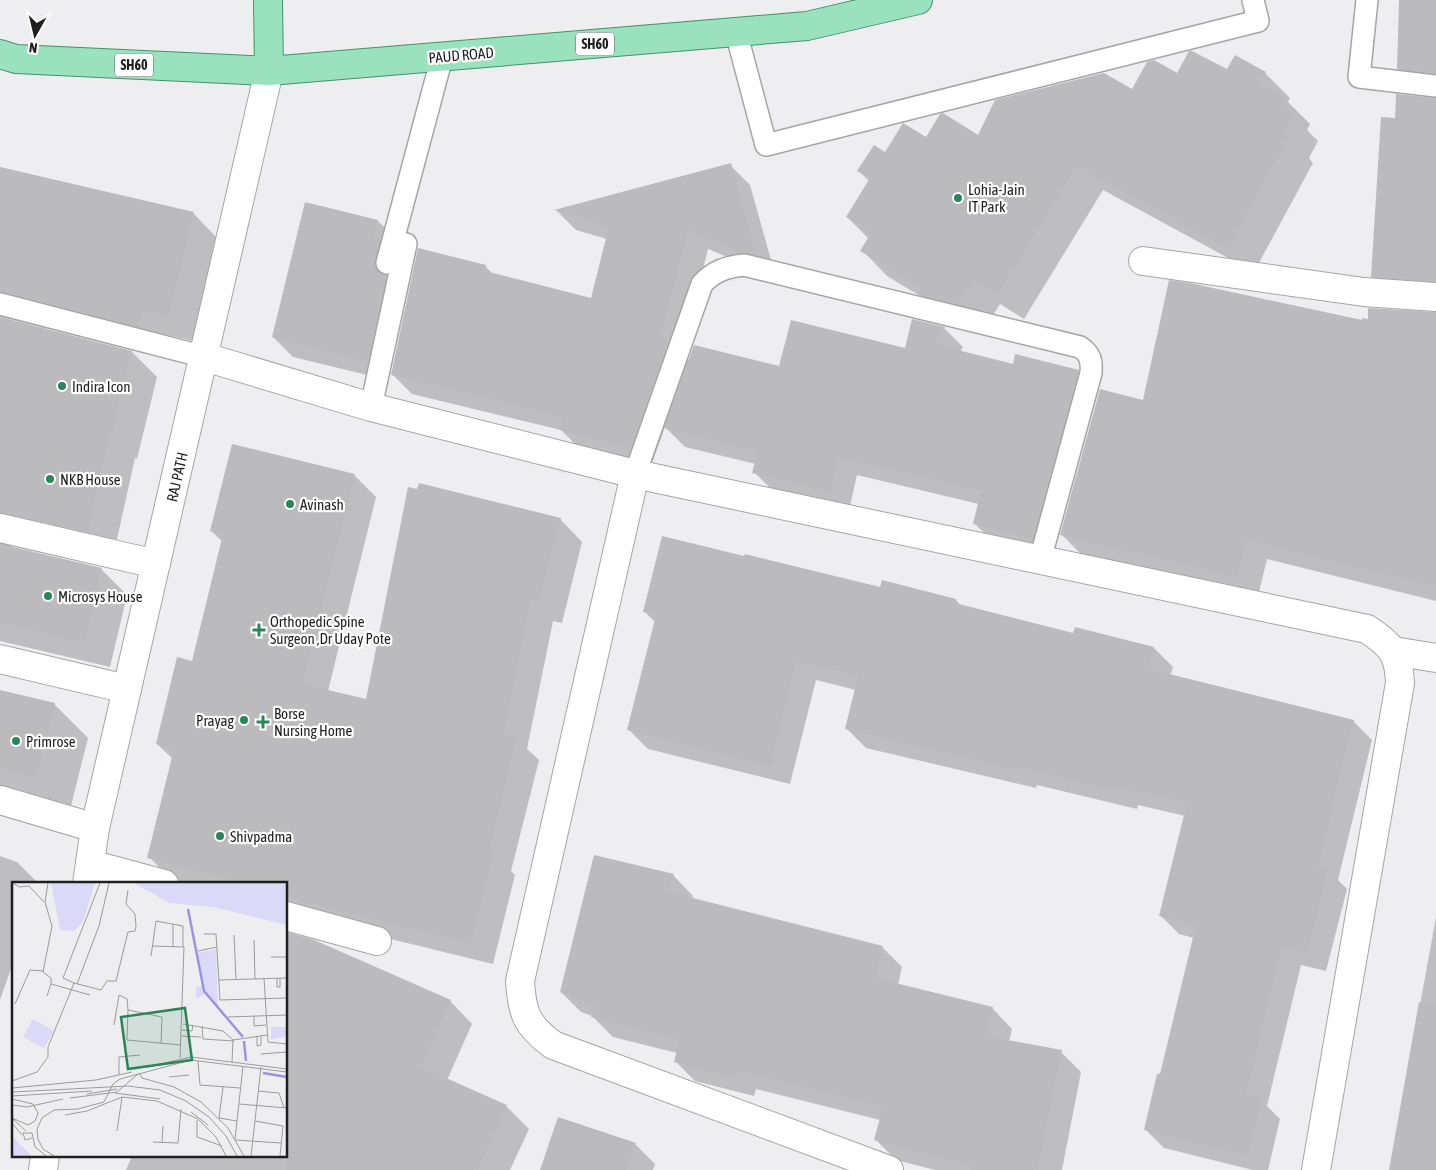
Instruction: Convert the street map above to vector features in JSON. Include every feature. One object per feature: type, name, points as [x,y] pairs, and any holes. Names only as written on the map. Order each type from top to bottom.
[{"type":"main road","points":[[255,0],[276,0]]},
{"type":"main road","points":[[268,0],[270,71]]},
{"type":"main road","name":"PAUD ROAD","points":[[0,54],[16,59],[270,71],[807,26],[918,0]]},
{"type":"street","name":"RAJ PATH","points":[[88,874],[95,828],[270,71]]},
{"type":"street","points":[[1143,261],[1364,292],[1436,297]]},
{"type":"street","points":[[204,357],[371,407],[635,474],[1367,629],[1380,638],[1393,651],[1399,666],[1400,682],[1316,1170]]},
{"type":"street","points":[[635,474],[520,981],[522,1000],[527,1018],[537,1034],[552,1044],[889,1170]]},
{"type":"street","points":[[0,528],[156,564]]},
{"type":"street","points":[[1393,651],[1436,658]]},
{"type":"street","points":[[0,660],[127,689]]},
{"type":"street","points":[[0,800],[95,828]]},
{"type":"street","points":[[88,874],[149,882]]},
{"type":"street","points":[[288,917],[377,941]]},
{"type":"lane","points":[[736,32],[766,145],[1258,21],[1253,0]]},
{"type":"lane","points":[[1367,0],[1359,77],[1436,86]]},
{"type":"lane","points":[[387,263],[442,56]]},
{"type":"lane","points":[[371,407],[406,244]]},
{"type":"lane","points":[[635,474],[702,284],[720,270],[744,265],[1080,347],[1086,351],[1090,356],[1091,372],[1040,560]]},
{"type":"lane","points":[[0,304],[204,357]]},
{"type":"building","points":[[1399,0],[1436,0],[1436,73],[1397,69]]},
{"type":"building","name":"Lohia-Jain IT Park","points":[[1189,51],[1227,69],[1235,55],[1266,72],[1259,83],[1286,97],[1280,107],[1294,115],[1283,134],[1289,136],[1228,248],[1077,166],[998,295],[974,280],[958,304],[918,295],[920,287],[860,251],[871,233],[846,217],[870,178],[857,171],[874,145],[885,152],[903,123],[926,137],[940,114],[943,113],[978,135],[995,100],[1104,73],[1132,89],[1147,62],[1154,60],[1177,73]]},
{"type":"building","points":[[1396,94],[1436,98],[1436,281],[1371,277],[1381,117],[1395,118]]},
{"type":"building","points":[[731,163],[756,255],[742,253],[688,230],[661,337],[669,339],[631,447],[559,430],[562,416],[391,375],[418,248],[486,265],[485,271],[591,298],[609,226],[554,210]]},
{"type":"building","points":[[0,167],[194,212],[169,317],[142,310],[138,327],[0,292]]},
{"type":"building","points":[[305,202],[378,220],[374,237],[380,239],[375,266],[379,272],[387,275],[368,361],[272,337]]},
{"type":"building","points":[[1169,280],[1362,320],[1362,318],[1368,319],[1368,308],[1436,312],[1436,586],[1247,540],[1238,577],[1060,535],[1100,389],[1143,400]]},
{"type":"building","points":[[0,317],[132,351],[112,435],[110,434],[88,532],[0,513]]},
{"type":"building","points":[[912,319],[945,327],[934,344],[1013,364],[1015,354],[1079,370],[1033,539],[973,524],[981,491],[838,457],[830,492],[752,473],[758,451],[664,428],[694,345],[779,366],[791,320],[905,348]]},
{"type":"building","points":[[232,444],[355,474],[303,684],[366,699],[408,487],[417,489],[419,483],[561,518],[540,601],[531,599],[504,734],[517,737],[489,851],[494,852],[471,943],[288,897],[288,882],[244,882],[147,858],[174,749],[156,744],[177,657],[192,661],[223,534],[210,531]]},
{"type":"building","points":[[662,536],[880,587],[882,580],[956,599],[955,603],[1073,633],[1075,627],[1154,647],[1149,669],[1354,720],[1318,867],[1328,869],[1308,952],[1282,946],[1246,1095],[1262,1099],[1248,1155],[1144,1130],[1157,1074],[1160,1074],[1196,925],[1159,916],[1187,803],[1119,787],[1118,791],[1018,767],[1018,770],[845,729],[858,676],[797,661],[771,766],[627,730],[656,615],[643,612]]},
{"type":"building","name":"Microsys House","points":[[0,544],[102,568],[85,643],[0,623]]},
{"type":"building","name":"Primrose","points":[[0,690],[55,703],[37,777],[0,768]]},
{"type":"building","points":[[594,855],[674,874],[669,892],[883,946],[875,978],[993,1007],[986,1036],[1062,1050],[1038,1170],[971,1170],[972,1165],[874,1140],[883,1107],[736,1070],[734,1077],[674,1062],[680,1039],[591,1017],[595,1006],[560,992]]},
{"type":"building","points":[[288,933],[312,939],[451,1000],[421,1067],[507,1105],[478,1170],[286,1170],[286,1158],[288,1158]]},
{"type":"building","points":[[1419,1002],[1436,1004],[1436,1170],[1389,1170]]},
{"type":"building","points":[[558,1117],[636,1143],[627,1170],[540,1170]]},
{"type":"place","name":"Lohia-Jain IT Park","points":[[958,198]]},
{"type":"place","name":"Indira Icon","points":[[62,386]]},
{"type":"place","name":"NKB House","points":[[50,479]]},
{"type":"place","name":"Avinash","points":[[290,504]]},
{"type":"place","name":"Microsys House","points":[[48,596]]},
{"type":"place","name":"Orthopedic Spine Surgeon ,Dr Uday Pote","points":[[259,630]]},
{"type":"place","name":"Prayag","points":[[244,720]]},
{"type":"place","name":"Borse Nursing Home","points":[[263,722]]},
{"type":"place","name":"Primrose","points":[[16,741]]},
{"type":"place","name":"Shivpadma","points":[[220,836]]}]
